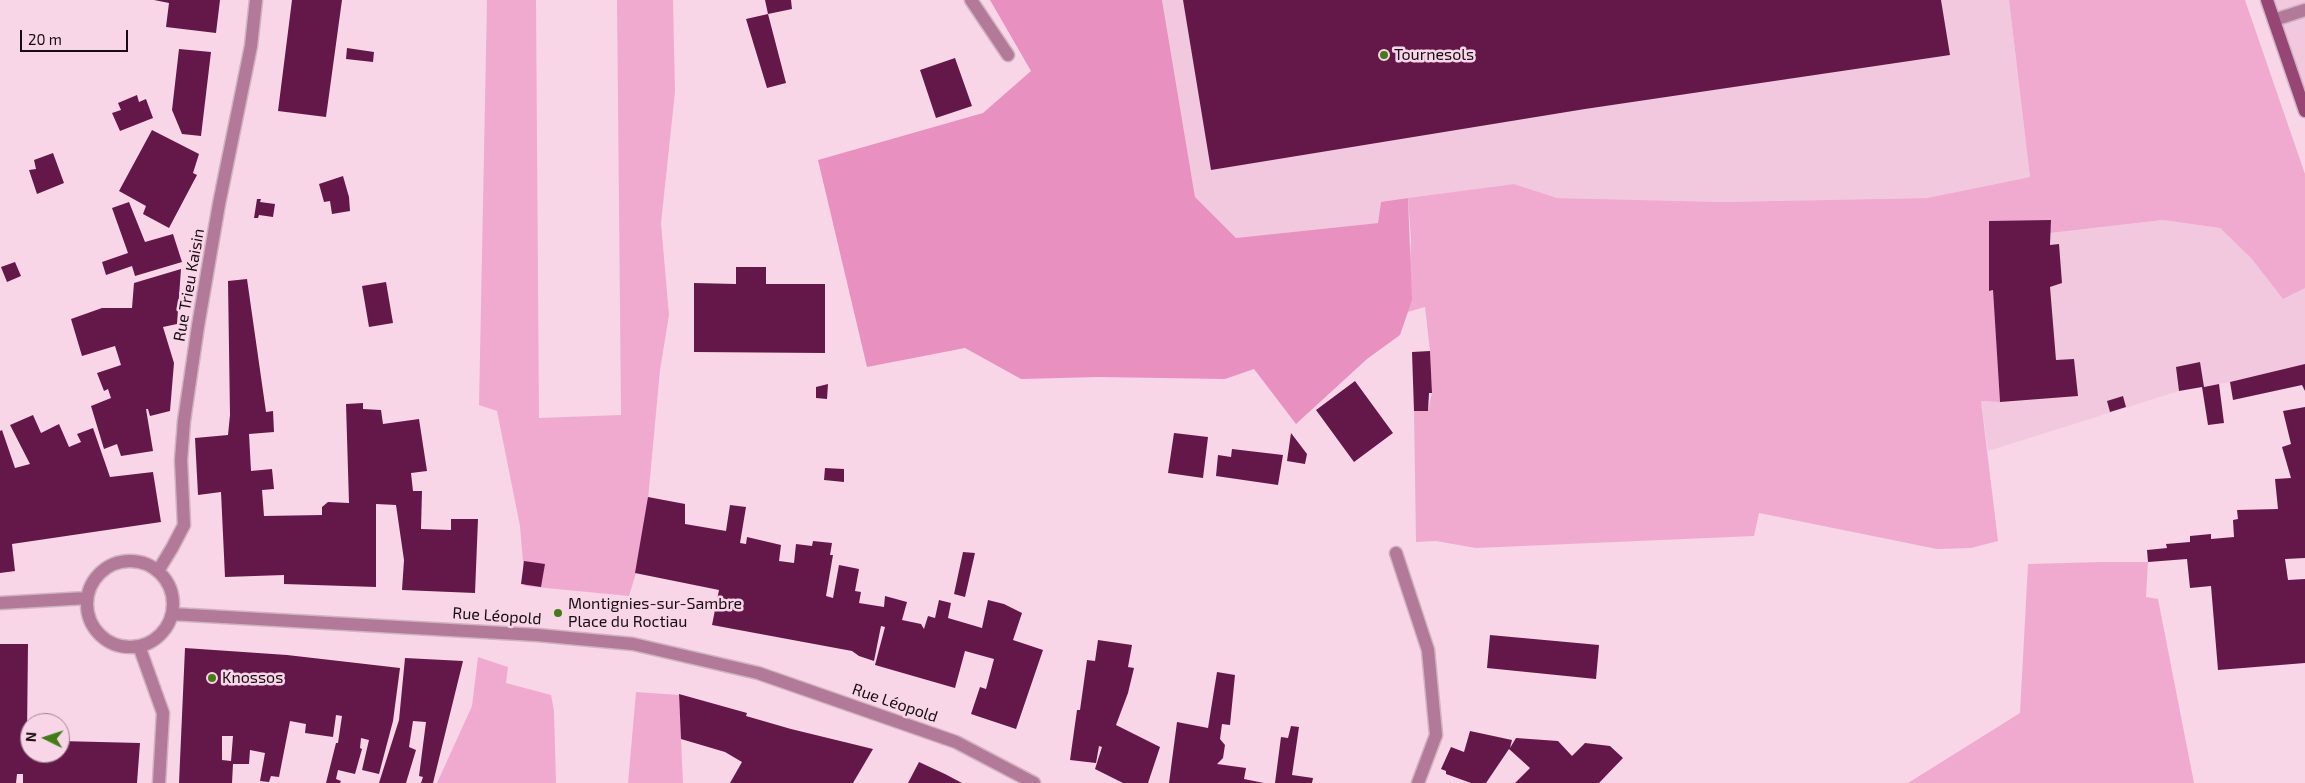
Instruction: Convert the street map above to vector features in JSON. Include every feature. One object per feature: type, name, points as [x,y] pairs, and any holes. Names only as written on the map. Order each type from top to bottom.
[{"type":"main road","points":[[2267,0],[2305,111]]},
{"type":"street","name":"Rue Trieu Kaisin","points":[[158,571],[184,525],[181,460],[184,421],[219,204],[251,46],[256,0]]},
{"type":"street","points":[[971,0],[1008,55]]},
{"type":"street","points":[[2274,20],[2305,10]]},
{"type":"street","points":[[1396,553],[1428,650],[1436,736],[1418,783]]},
{"type":"street","points":[[134,561],[147,564],[158,571],[171,590],[172,614],[168,625],[160,635],[150,642],[139,646],[127,647],[116,645],[97,632],[90,622],[87,598],[91,585],[98,575],[109,566],[121,562],[134,561]]},
{"type":"street","points":[[0,603],[87,598]]},
{"type":"street","name":"Rue Léopold","points":[[172,614],[537,635],[633,644],[758,673],[956,742],[1034,783]]},
{"type":"street","points":[[139,646],[163,713],[159,783]]},
{"type":"shaded area","points":[[487,0],[536,0],[539,418],[621,415],[617,0],[673,0],[675,92],[661,223],[669,315],[660,370],[647,510],[636,573],[629,596],[525,586],[520,526],[497,411],[479,405]]},
{"type":"shaded area","points":[[990,0],[1162,0],[1195,197],[1236,238],[1378,223],[1381,202],[1408,198],[1412,300],[1400,335],[1367,359],[1296,424],[1254,369],[1225,379],[1100,377],[1021,379],[965,348],[867,367],[818,160],[983,113],[1031,71]]},
{"type":"shaded area","points":[[1162,0],[2009,0],[2030,177],[1927,198],[1723,202],[1557,198],[1514,184],[1381,202],[1378,223],[1236,238],[1195,197]]},
{"type":"shaded area","points":[[2009,0],[2245,0],[2305,174],[2305,288],[2283,299],[2251,258],[2220,228],[2163,220],[2050,233],[2051,220],[1990,291],[1993,290],[2000,402],[1981,401],[1998,541],[1971,548],[1937,549],[1759,513],[1754,536],[1476,548],[1436,541],[1416,542],[1414,411],[1428,411],[1432,393],[1425,307],[1408,312],[1411,239],[1408,198],[1514,184],[1557,198],[1723,202],[1927,198],[2030,177]]},
{"type":"shaded area","points":[[2272,0],[2305,0],[2305,97]]},
{"type":"shaded area","points":[[2051,220],[2051,233],[2163,220],[2220,228],[2251,258],[2283,299],[2305,288],[2305,365],[2179,391],[1988,451],[1981,401],[2000,402],[1989,291],[1989,221]]},
{"type":"shaded area","points":[[2148,562],[2146,597],[2158,599],[2194,783],[1908,783],[2020,713],[2028,564]]},
{"type":"shaded area","points":[[478,657],[508,667],[506,683],[551,695],[554,711],[556,783],[437,783],[472,706]]},
{"type":"shaded area","points":[[636,692],[679,695],[683,783],[628,783]]},
{"type":"building","points":[[154,0],[220,0],[216,33],[166,27],[169,3]]},
{"type":"building","points":[[292,0],[342,0],[326,117],[278,111]]},
{"type":"building","points":[[765,0],[791,0],[792,9],[768,14]]},
{"type":"building","name":"Tournesols","points":[[1183,0],[1941,0],[1950,55],[1585,109],[1211,170]]},
{"type":"building","points":[[768,14],[786,83],[767,88],[746,19]]},
{"type":"building","points":[[347,48],[374,52],[373,62],[346,59]]},
{"type":"building","points":[[179,49],[211,52],[201,136],[182,134],[172,110]]},
{"type":"building","points":[[955,58],[972,106],[936,118],[920,70]]},
{"type":"building","points":[[137,95],[139,102],[146,99],[153,118],[120,131],[112,113],[121,110],[118,103]]},
{"type":"building","points":[[152,130],[199,154],[193,173],[197,175],[169,228],[143,214],[146,206],[119,191]]},
{"type":"building","points":[[53,153],[64,183],[37,194],[29,170],[36,169],[34,160]]},
{"type":"building","points":[[343,176],[349,197],[350,211],[332,214],[330,201],[324,202],[319,184]]},
{"type":"building","points":[[257,199],[261,199],[260,202],[275,204],[273,217],[259,215],[258,218],[254,218]]},
{"type":"building","points":[[129,202],[145,242],[173,234],[182,262],[135,276],[132,266],[106,275],[102,262],[128,253],[112,208]]},
{"type":"building","points":[[2051,220],[2050,245],[2059,244],[2062,283],[2050,287],[2056,360],[2074,359],[2078,396],[2000,402],[1993,290],[1989,291],[1989,221]]},
{"type":"building","points":[[15,262],[21,276],[7,282],[1,267]]},
{"type":"building","points":[[736,267],[766,267],[766,284],[825,284],[825,353],[694,352],[694,283],[736,284]]},
{"type":"building","points":[[181,269],[177,324],[163,327],[174,363],[170,411],[150,416],[148,409],[146,409],[153,451],[121,456],[117,444],[104,449],[91,406],[111,398],[108,389],[104,391],[97,373],[121,365],[115,346],[82,356],[71,319],[102,308],[132,308],[134,283]]},
{"type":"building","points":[[247,279],[266,412],[273,411],[274,432],[249,434],[251,471],[272,469],[274,489],[262,490],[264,516],[322,515],[322,507],[328,502],[349,503],[346,404],[363,403],[363,409],[381,410],[383,424],[419,419],[427,471],[411,473],[413,491],[422,491],[421,529],[451,530],[451,519],[478,519],[475,593],[402,590],[404,560],[396,505],[376,504],[376,587],[284,584],[284,575],[225,577],[221,492],[198,495],[195,438],[228,435],[230,415],[228,281]]},
{"type":"building","points":[[386,282],[393,323],[369,327],[362,286]]},
{"type":"building","points":[[1430,351],[1432,393],[1429,393],[1428,411],[1414,411],[1412,352]]},
{"type":"building","points":[[2200,362],[2204,387],[2219,384],[2224,423],[2208,425],[2202,387],[2179,391],[2176,367]]},
{"type":"building","points":[[2305,364],[2305,391],[2302,385],[2233,400],[2230,382]]},
{"type":"building","points":[[1355,381],[1393,433],[1354,462],[1316,410]]},
{"type":"building","points":[[828,384],[827,399],[816,398],[816,387]]},
{"type":"building","points":[[2123,396],[2126,407],[2110,412],[2107,401]]},
{"type":"building","points":[[2305,407],[2305,558],[2285,559],[2288,580],[2305,579],[2305,663],[2218,670],[2211,586],[2190,588],[2187,559],[2148,562],[2147,550],[2167,548],[2166,544],[2190,542],[2190,536],[2211,534],[2211,539],[2234,537],[2233,520],[2238,519],[2237,510],[2278,509],[2275,479],[2291,478],[2282,447],[2291,444],[2283,411]]},
{"type":"building","points":[[33,415],[41,433],[59,424],[69,447],[81,442],[77,434],[93,428],[110,477],[153,472],[161,522],[12,544],[15,571],[0,573],[0,431],[2,430],[15,468],[30,464],[10,425]]},
{"type":"building","points":[[1174,433],[1208,437],[1203,478],[1168,473]]},
{"type":"building","points":[[1291,433],[1307,454],[1305,464],[1287,461]]},
{"type":"building","points":[[1232,449],[1283,455],[1278,485],[1216,476],[1218,455],[1231,457]]},
{"type":"building","points":[[825,468],[844,469],[844,482],[824,480]]},
{"type":"building","points":[[648,497],[685,504],[685,524],[726,531],[730,505],[746,507],[740,543],[746,544],[747,537],[781,545],[779,561],[794,563],[796,544],[812,546],[813,541],[832,543],[830,555],[833,555],[826,596],[833,598],[839,565],[859,569],[855,591],[861,592],[859,603],[884,607],[885,596],[907,602],[902,620],[921,624],[924,629],[928,616],[935,618],[939,600],[951,603],[948,618],[982,628],[988,600],[1004,604],[1022,613],[1013,640],[1043,650],[1016,729],[971,714],[980,687],[986,689],[994,659],[965,651],[955,688],[875,665],[885,627],[881,626],[874,661],[859,656],[852,651],[712,625],[719,590],[635,573]]},
{"type":"building","points":[[963,552],[975,553],[965,597],[954,594]]},
{"type":"building","points":[[524,561],[545,564],[541,587],[521,584]]},
{"type":"building","points":[[1490,635],[1599,645],[1596,679],[1487,668]]},
{"type":"building","points":[[1098,640],[1132,645],[1128,667],[1134,668],[1128,693],[1116,725],[1160,747],[1148,783],[1123,783],[1095,769],[1102,747],[1099,746],[1096,763],[1070,760],[1087,660],[1095,661]]},
{"type":"building","points":[[0,644],[28,644],[27,713],[20,713],[20,763],[70,763],[70,741],[140,743],[137,783],[23,783],[23,774],[17,774],[16,783],[0,783]]},
{"type":"building","points":[[185,648],[287,655],[400,668],[393,721],[379,774],[362,770],[369,740],[361,738],[360,748],[362,749],[355,774],[338,770],[336,779],[341,781],[340,783],[326,783],[336,743],[338,743],[342,716],[336,715],[333,737],[305,733],[306,724],[290,721],[279,777],[271,776],[269,782],[260,781],[265,753],[250,750],[249,764],[233,764],[232,783],[179,783]],"holes":[[[222,736],[233,736],[231,761],[222,760]]]},
{"type":"building","points":[[405,658],[463,661],[433,783],[421,783],[423,777],[419,776],[426,722],[413,721],[409,747],[416,750],[406,783],[379,783],[399,720]]},
{"type":"building","points":[[1217,672],[1235,675],[1230,725],[1222,724],[1220,739],[1225,745],[1223,758],[1217,764],[1246,768],[1244,779],[1264,783],[1169,783],[1177,722],[1208,728]]},
{"type":"building","points":[[679,694],[747,713],[746,716],[791,729],[873,749],[853,783],[730,783],[742,762],[725,752],[681,739]]},
{"type":"building","points":[[1291,726],[1299,727],[1292,775],[1313,778],[1312,783],[1275,783],[1281,737],[1288,738]]},
{"type":"building","points":[[1470,731],[1512,740],[1510,748],[1516,738],[1558,741],[1572,756],[1585,743],[1610,746],[1623,758],[1599,783],[1515,783],[1530,768],[1509,749],[1486,783],[1471,783],[1446,774],[1446,771],[1441,769],[1451,747],[1464,752]]},
{"type":"building","points":[[919,762],[945,774],[962,783],[908,783]]},
{"type":"place","name":"Tournesols","points":[[1384,55]]},
{"type":"place","name":"Montignies-sur-Sambre Place du Roctiau","points":[[558,613]]},
{"type":"place","name":"Knossos","points":[[212,678]]}]
